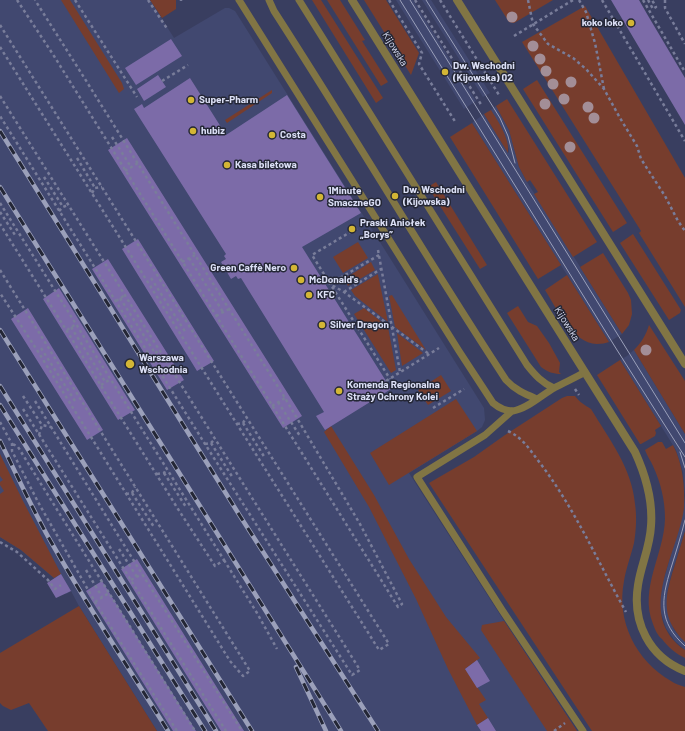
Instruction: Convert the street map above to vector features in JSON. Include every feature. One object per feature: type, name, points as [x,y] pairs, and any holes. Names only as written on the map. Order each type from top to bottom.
[{"type":"street","name":"Kijowska","points":[[352,0],[635,452],[641,466],[652,511],[650,539],[638,584],[637,612],[647,640],[661,656],[673,665],[685,671]]},
{"type":"street","points":[[457,0],[685,364]]},
{"type":"lane","points":[[239,0],[493,403],[498,407],[512,411],[521,409],[554,388],[585,372]]},
{"type":"lane","points":[[269,0],[274,11],[318,78],[454,300],[506,380],[522,394],[537,399]]},
{"type":"lane","points":[[299,0],[527,365],[542,382],[554,388]]},
{"type":"lane","points":[[512,411],[485,435],[417,477],[502,610],[583,731]]},
{"type":"path","points":[[17,0],[54,56],[398,607],[402,604],[360,524],[285,398],[35,0]]},
{"type":"path","points":[[76,0],[137,97]]},
{"type":"path","points":[[148,0],[168,30]]},
{"type":"path","points":[[389,0],[422,53],[419,64],[456,123]]},
{"type":"path","points":[[415,0],[482,106]]},
{"type":"path","points":[[440,0],[499,95]]},
{"type":"path","points":[[528,0],[533,24],[548,44],[573,58],[586,69],[604,90],[637,146],[640,159],[665,196],[685,231]]},
{"type":"path","points":[[514,36],[573,0]]},
{"type":"path","points":[[579,0],[586,12],[595,43],[604,90]]},
{"type":"path","points":[[602,0],[685,141]]},
{"type":"path","points":[[643,0],[685,72]]},
{"type":"path","points":[[648,0],[653,8],[656,7],[652,0]]},
{"type":"path","points":[[665,0],[665,8],[685,44]]},
{"type":"path","points":[[0,25],[388,644],[379,650],[0,47]]},
{"type":"path","points":[[162,81],[188,65]]},
{"type":"path","points":[[0,96],[360,670],[352,675],[205,444],[0,116]]},
{"type":"path","points":[[112,137],[131,167]]},
{"type":"path","points":[[77,158],[95,188]]},
{"type":"path","points":[[125,171],[138,163]]},
{"type":"path","points":[[44,177],[63,207]]},
{"type":"path","points":[[95,188],[102,187]]},
{"type":"path","points":[[92,193],[95,188]]},
{"type":"path","points":[[0,203],[167,468],[257,613],[277,649]]},
{"type":"path","points":[[59,211],[68,205]]},
{"type":"path","points":[[0,212],[15,235]]},
{"type":"path","points":[[0,224],[215,566],[224,560]]},
{"type":"path","points":[[362,225],[312,255],[390,379]]},
{"type":"path","points":[[9,238],[18,233]]},
{"type":"path","points":[[378,250],[400,372]]},
{"type":"path","points":[[182,262],[195,255]]},
{"type":"path","points":[[330,284],[379,255]]},
{"type":"path","points":[[189,258],[223,312]]},
{"type":"path","points":[[344,292],[381,269]]},
{"type":"path","points":[[0,270],[250,672],[244,676],[230,661],[0,293]]},
{"type":"path","points":[[147,281],[157,275]]},
{"type":"path","points":[[151,278],[186,333]]},
{"type":"path","points":[[330,284],[344,292],[429,354]]},
{"type":"path","points":[[116,301],[125,295]]},
{"type":"path","points":[[120,298],[155,353]]},
{"type":"path","points":[[216,316],[229,308]]},
{"type":"path","points":[[348,320],[351,317]]},
{"type":"path","points":[[67,330],[76,324]]},
{"type":"path","points":[[71,327],[106,383]]},
{"type":"path","points":[[181,336],[191,330]]},
{"type":"path","points":[[37,350],[46,344]]},
{"type":"path","points":[[41,348],[75,402]]},
{"type":"path","points":[[386,381],[439,348]]},
{"type":"path","points":[[150,356],[160,350]]},
{"type":"path","points":[[101,385],[111,379]]},
{"type":"path","points":[[433,408],[464,389]]},
{"type":"path","points":[[24,396],[42,425],[51,427]]},
{"type":"path","points":[[272,406],[285,398]]},
{"type":"path","points":[[70,405],[80,399]]},
{"type":"path","points":[[35,401],[142,574],[242,731]]},
{"type":"path","points":[[278,402],[300,436]]},
{"type":"path","points":[[23,409],[226,731]]},
{"type":"path","points":[[237,424],[243,423],[246,418]]},
{"type":"path","points":[[0,422],[12,444],[12,451],[38,502],[95,602],[177,731]]},
{"type":"path","points":[[243,423],[265,458]]},
{"type":"path","points":[[39,435],[42,425]]},
{"type":"path","points":[[508,431],[523,440],[549,475],[578,522],[626,613]]},
{"type":"path","points":[[205,444],[211,443],[215,439]]},
{"type":"path","points":[[211,443],[233,478]]},
{"type":"path","points":[[12,444],[18,447],[195,731]]},
{"type":"path","points":[[164,473],[167,468]]},
{"type":"path","points":[[157,474],[164,473]]},
{"type":"path","points":[[164,473],[186,507]]},
{"type":"path","points":[[126,494],[132,493],[136,487]]},
{"type":"path","points":[[132,493],[154,527]]},
{"type":"path","points":[[0,542],[17,552],[48,580],[55,589],[61,586]]},
{"type":"path","points":[[119,549],[136,577]]},
{"type":"path","points":[[86,570],[102,597]]},
{"type":"path","points":[[131,580],[142,574]]},
{"type":"path","points":[[95,602],[109,593]]},
{"type":"shaded area","points":[[0,0],[150,0],[174,38],[225,8],[235,11],[484,408],[485,420],[482,427],[409,473],[577,731],[157,731],[71,591],[66,594],[56,577],[54,578],[21,550],[0,537]]},
{"type":"shaded area","points":[[61,0],[70,0],[122,83],[124,89],[119,93]]},
{"type":"shaded area","points":[[150,0],[176,0],[176,9],[162,18]]},
{"type":"shaded area","points":[[312,0],[321,0],[383,98],[376,103]]},
{"type":"shaded area","points":[[327,0],[340,0],[365,40],[362,41],[388,82],[381,86]]},
{"type":"shaded area","points":[[364,0],[386,0],[419,53],[411,75]]},
{"type":"shaded area","points":[[396,0],[413,0],[476,101],[464,109]]},
{"type":"shaded area","points":[[422,0],[431,0],[490,93],[483,97]]},
{"type":"shaded area","points":[[495,0],[553,0],[514,23],[509,22]]},
{"type":"shaded area","points":[[585,6],[685,178],[685,307],[639,233],[641,231],[522,42]]},
{"type":"shaded area","points":[[537,80],[627,223],[613,232],[523,89]]},
{"type":"shaded area","points":[[272,90],[272,93],[227,123],[225,120]]},
{"type":"shaded area","points":[[507,99],[597,242],[573,257],[534,194],[538,192],[530,180],[527,182],[519,167],[509,130],[496,106]]},
{"type":"shaded area","points":[[496,106],[509,130],[519,167],[527,182],[622,334],[609,342],[472,123],[484,114],[508,153],[509,149],[503,131],[491,110]]},
{"type":"shaded area","points":[[491,110],[505,136],[508,153],[484,114]]},
{"type":"shaded area","points":[[472,123],[561,265],[538,279],[450,137]]},
{"type":"shaded area","points":[[436,182],[487,265],[480,269],[428,187]]},
{"type":"shaded area","points":[[633,234],[681,310],[680,313],[669,320],[620,243]]},
{"type":"shaded area","points":[[358,242],[368,258],[343,273],[333,257]]},
{"type":"shaded area","points":[[603,253],[631,300],[632,314],[629,325],[622,334],[580,267]]},
{"type":"shaded area","points":[[371,262],[375,270],[348,286],[344,279]]},
{"type":"shaded area","points":[[378,274],[388,322],[355,296],[351,290]]},
{"type":"shaded area","points":[[567,275],[609,342],[597,344],[580,338],[566,324],[560,315],[545,290]]},
{"type":"shaded area","points":[[392,295],[426,350],[395,327],[389,296]]},
{"type":"shaded area","points":[[518,306],[528,322],[537,326],[549,343],[560,363],[559,372],[561,374],[555,374],[541,367],[507,313]]},
{"type":"shaded area","points":[[364,308],[388,327],[396,370],[391,373],[354,314]]},
{"type":"shaded area","points":[[649,325],[685,381],[685,434],[634,350],[643,339]]},
{"type":"shaded area","points":[[397,333],[423,353],[402,366]]},
{"type":"shaded area","points":[[634,350],[685,434],[685,495],[683,472],[676,450],[620,360]]},
{"type":"shaded area","points":[[620,360],[661,426],[655,430],[655,436],[641,444],[597,375]]},
{"type":"shaded area","points":[[441,375],[451,391],[428,405],[418,390]]},
{"type":"shaded area","points":[[567,396],[575,396],[580,402],[591,409],[625,466],[633,491],[636,514],[634,543],[625,576],[622,596],[626,625],[631,638],[648,663],[659,673],[676,684],[685,687],[685,731],[592,731],[429,483],[474,457],[505,435]]},
{"type":"shaded area","points":[[456,399],[477,431],[389,485],[370,453]]},
{"type":"shaded area","points":[[331,426],[374,495],[409,559],[446,617],[480,658],[465,669],[486,700],[479,704],[488,718],[477,725],[448,669],[416,599],[369,507],[324,432]]},
{"type":"shaded area","points":[[658,442],[662,442],[666,449],[673,445],[683,476],[684,508],[663,583],[661,602],[662,620],[670,636],[685,650],[685,658],[672,650],[659,636],[656,632],[649,611],[650,584],[661,546],[665,519],[660,485],[656,472],[645,450]]},
{"type":"shaded area","points":[[0,454],[61,574],[54,578],[21,550],[0,537],[0,494],[4,491],[0,485],[0,482],[3,480],[0,476]]},
{"type":"shaded area","points":[[685,495],[685,531],[670,579],[667,602],[670,620],[674,630],[685,642],[685,650],[675,641],[666,628],[660,605],[662,585],[683,513]]},
{"type":"shaded area","points":[[685,531],[685,642],[676,632],[671,623],[668,613],[667,594]]},
{"type":"shaded area","points":[[79,606],[157,731],[48,731],[29,703],[11,710],[0,703],[0,653]]},
{"type":"shaded area","points":[[504,621],[577,731],[547,731],[481,630],[482,625]]},
{"type":"building","points":[[611,0],[639,0],[685,78],[685,125]]},
{"type":"building","points":[[171,39],[182,56],[136,85],[125,68]]},
{"type":"building","points":[[158,75],[166,87],[144,101],[137,89]]},
{"type":"building","points":[[190,78],[226,135],[287,95],[361,213],[302,247],[391,389],[325,430],[316,416],[324,412],[241,278],[238,279],[236,276],[231,279],[221,262],[226,259],[224,256],[226,254],[134,109],[142,104],[144,108]]},
{"type":"building","points":[[127,138],[302,416],[283,428],[108,150]]},
{"type":"building","points":[[138,239],[214,361],[197,371],[122,249]]},
{"type":"building","points":[[108,259],[184,380],[167,390],[92,269]]},
{"type":"building","points":[[59,288],[135,410],[118,420],[43,299]]},
{"type":"building","points":[[28,308],[103,430],[87,440],[11,319]]},
{"type":"building","points":[[137,559],[244,731],[221,731],[121,569]]},
{"type":"building","points":[[61,574],[71,591],[56,598],[47,583]]},
{"type":"building","points":[[102,581],[196,731],[173,731],[86,591]]},
{"type":"building","points":[[477,660],[490,681],[477,688],[465,669]]},
{"type":"building","points":[[488,718],[496,731],[481,731],[477,725]]},
{"type":"tram line","points":[[400,0],[685,457]]},
{"type":"tram line","points":[[410,0],[685,443]]},
{"type":"tram line","points":[[426,0],[500,118],[508,136],[515,163]]},
{"type":"tram line","points":[[680,452],[685,468]]},
{"type":"tram line","points":[[685,520],[665,590],[664,600],[664,610],[670,628],[685,646]]},
{"type":"railway","points":[[0,131],[240,516],[378,731]]},
{"type":"railway","points":[[0,187],[341,731]]},
{"type":"railway","points":[[0,330],[252,731]]},
{"type":"railway","points":[[0,386],[216,731]]},
{"type":"railway","points":[[0,405],[205,731]]},
{"type":"railway","points":[[0,441],[54,547],[168,731]]},
{"type":"railway","points":[[296,667],[326,731]]},
{"type":"place","name":"koko loko","points":[[631,23]]},
{"type":"place","name":"Dw. Wschodni (Kijowska) 02","points":[[445,72]]},
{"type":"place","name":"Super-Pharm","points":[[191,100]]},
{"type":"place","name":"hubiz","points":[[193,131]]},
{"type":"place","name":"Costa","points":[[272,135]]},
{"type":"place","name":"Kasa biletowa","points":[[227,165]]},
{"type":"place","name":"Dw. Wschodni (Kijowska)","points":[[395,196]]},
{"type":"place","name":"1Minute SmaczneGO","points":[[320,197]]},
{"type":"place","name":"Praski Aniołek „Borys”","points":[[352,229]]},
{"type":"place","name":"Green Caffè Nero","points":[[294,268]]},
{"type":"place","name":"McDonald's","points":[[301,280]]},
{"type":"place","name":"KFC","points":[[309,295]]},
{"type":"place","name":"Silver Dragon","points":[[322,325]]},
{"type":"place","name":"Warszawa Wschodnia","points":[[130,364]]},
{"type":"place","name":"Komenda Regionalna Straży Ochrony Kolei","points":[[339,391]]}]
